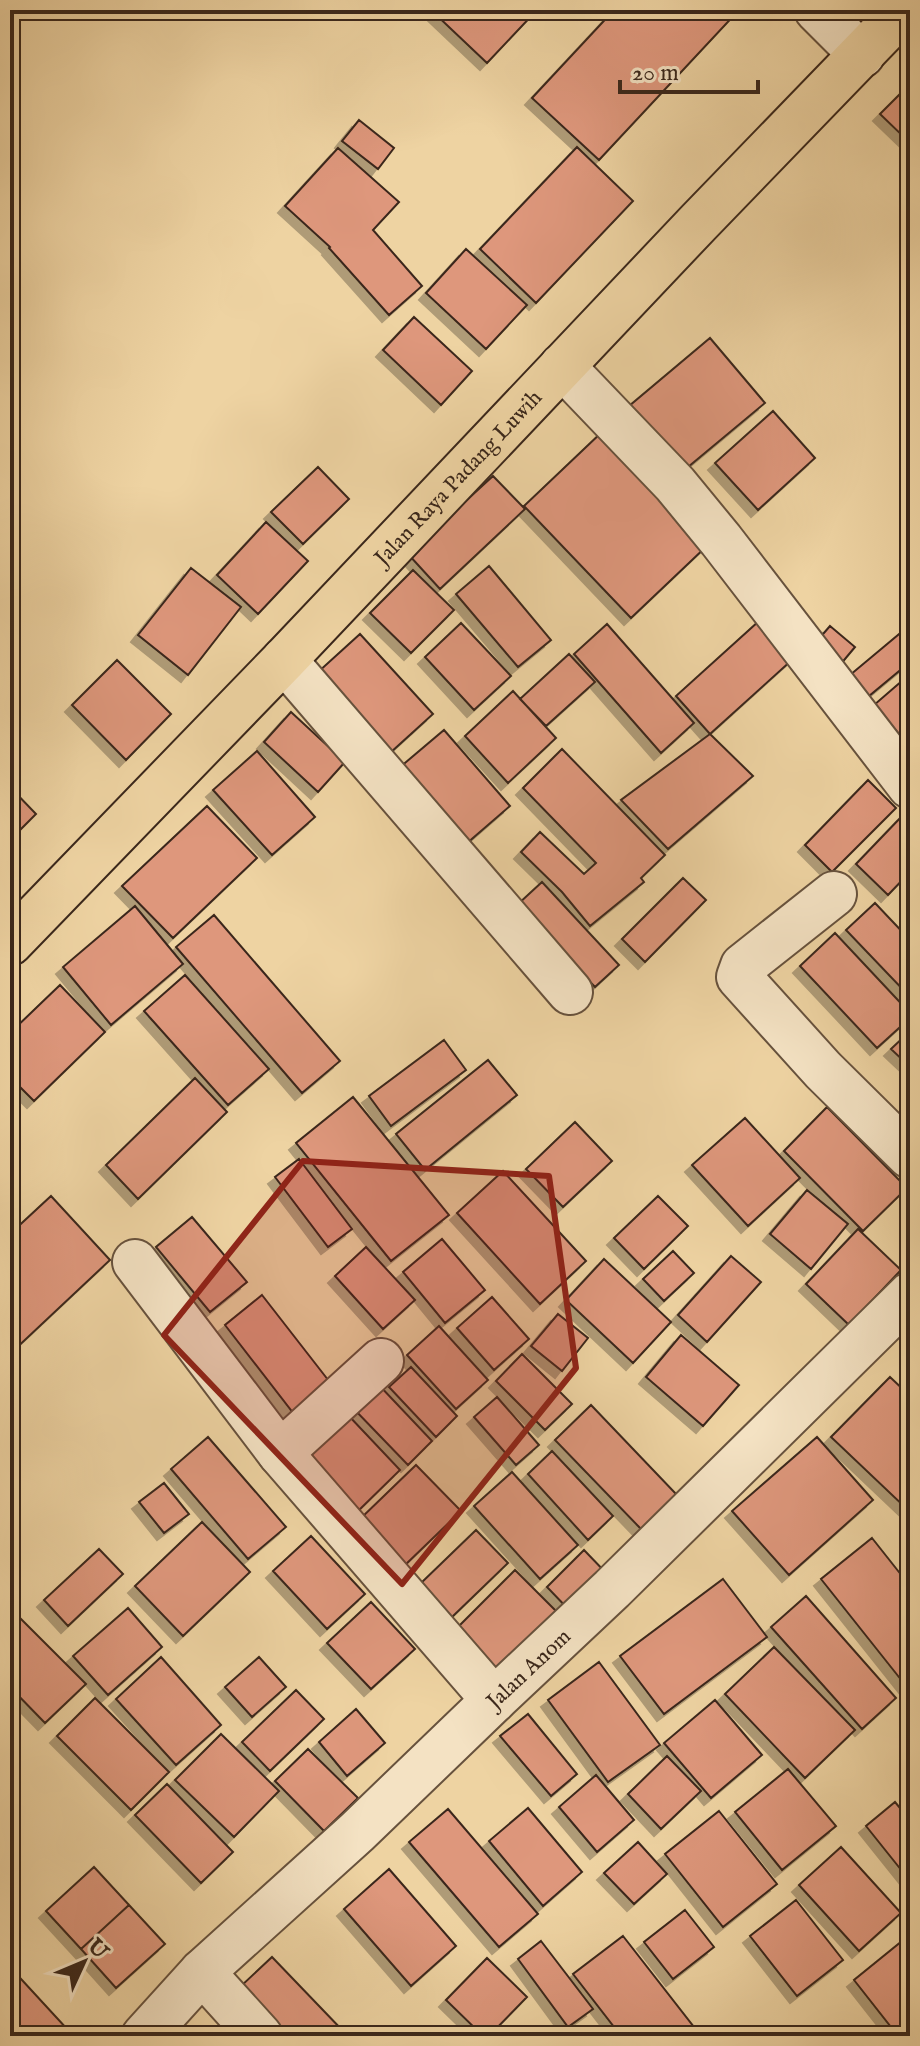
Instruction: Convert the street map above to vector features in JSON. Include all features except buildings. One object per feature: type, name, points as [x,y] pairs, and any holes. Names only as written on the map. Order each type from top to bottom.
[{"type":"main road","name":"Jalan Raya Padang Luwih","points":[[10,943],[904,10]]},
{"type":"street","points":[[817,10],[862,55]]},
{"type":"street","points":[[562,366],[675,484],[910,786]]},
{"type":"street","points":[[284,660],[570,992]]},
{"type":"street","points":[[834,894],[743,966],[739,977],[823,1070],[910,1156]]},
{"type":"street","points":[[135,1262],[280,1453],[494,1700]]},
{"type":"street","name":"Jalan Anom","points":[[144,2036],[202,1972],[357,1832],[612,1589],[910,1295]]},
{"type":"street","points":[[280,1453],[381,1361]]},
{"type":"street","points":[[202,1972],[260,2036]]},
{"type":"highlighted area","points":[[303,1161],[549,1176],[576,1368],[402,1584],[164,1335]]}]
